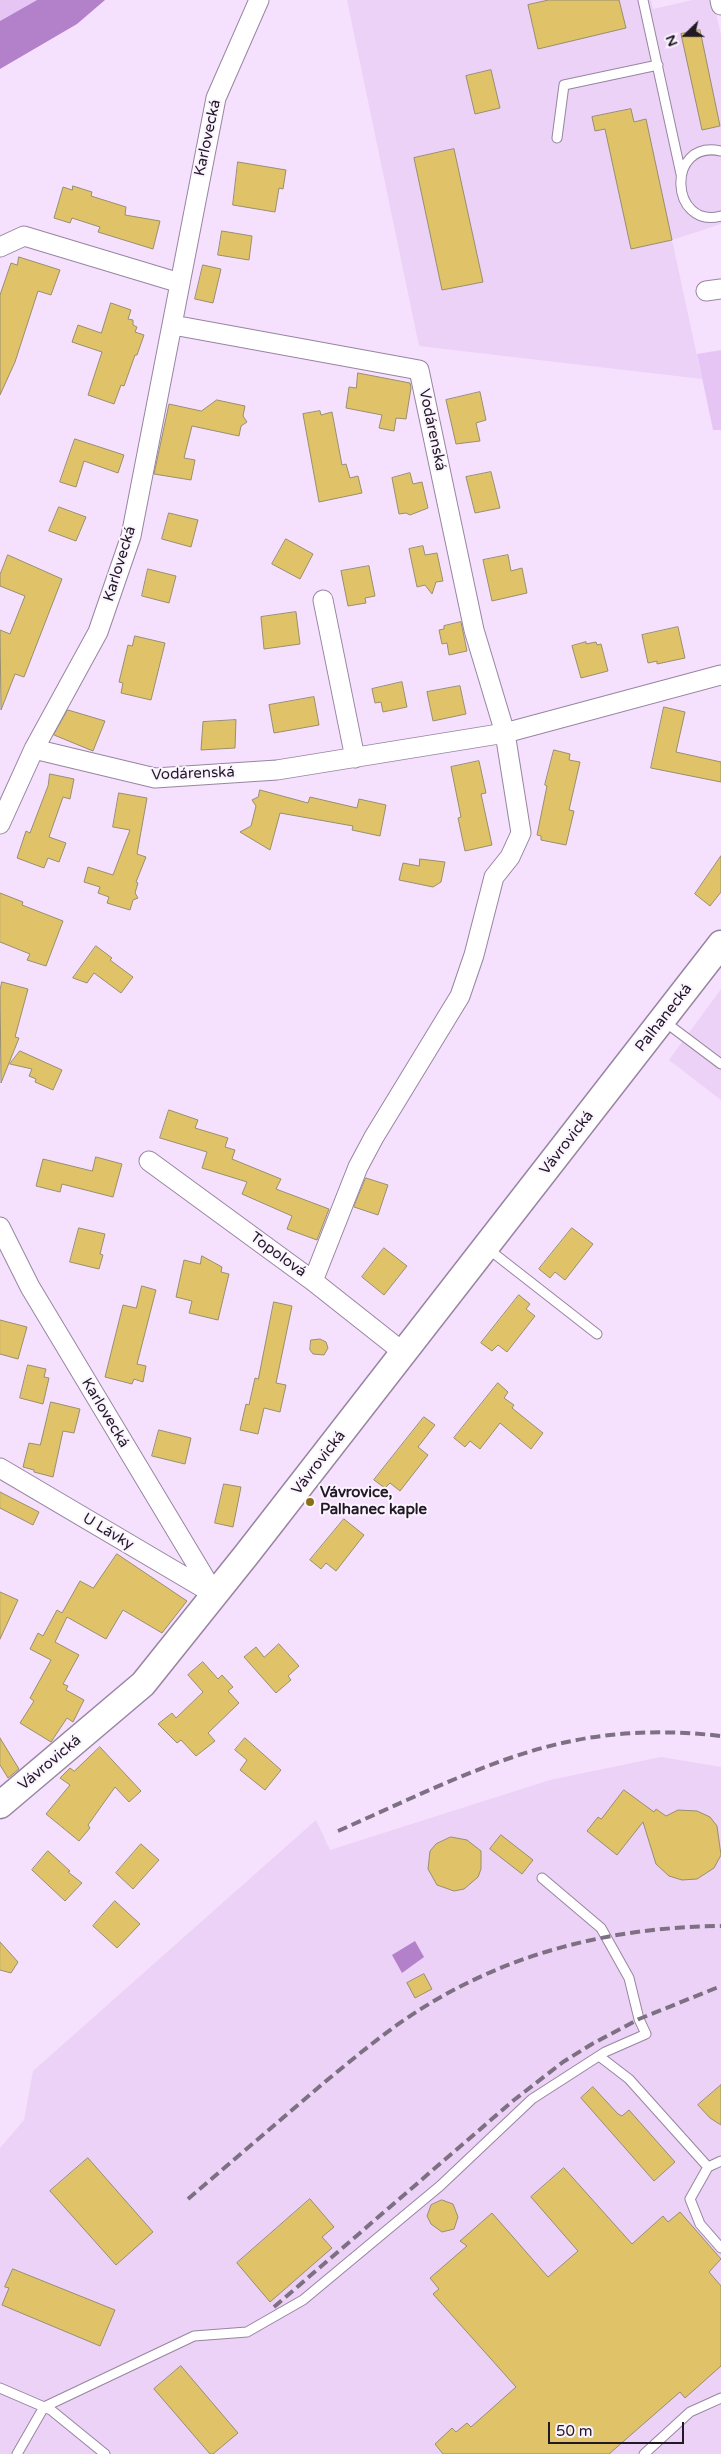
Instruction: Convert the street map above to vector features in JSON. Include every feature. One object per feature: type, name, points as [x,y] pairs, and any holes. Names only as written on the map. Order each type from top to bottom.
[{"type":"street","name":"Karlovecká","points":[[0,824],[34,748],[98,632],[131,536],[216,98],[259,0]]},
{"type":"street","points":[[720,0],[721,5]]},
{"type":"street","points":[[0,247],[24,236],[180,283]]},
{"type":"street","name":"Vodárenská","points":[[173,325],[419,370],[474,630],[504,733],[521,833],[510,857],[494,877],[474,955],[460,996],[374,1136],[358,1167],[313,1281]]},
{"type":"street","points":[[323,600],[355,758]]},
{"type":"street","name":"Vodárenská","points":[[34,748],[154,778],[277,770],[504,733],[721,675]]},
{"type":"street","name":"Palhanecká","points":[[608,1092],[721,944]]},
{"type":"street","name":"Vávrovická","points":[[0,1805],[143,1684],[215,1595],[608,1092]]},
{"type":"street","name":"Topolová","points":[[149,1161],[313,1281],[404,1353]]},
{"type":"street","name":"Karlovecká","points":[[0,1227],[30,1287],[215,1595]]},
{"type":"street","name":"U Lávky","points":[[0,1468],[215,1595]]},
{"type":"lane","points":[[643,0],[680,174],[681,195],[687,205],[695,212],[706,216],[721,216]]},
{"type":"lane","points":[[557,138],[564,85],[658,65]]},
{"type":"lane","points":[[680,174],[685,164],[693,156],[703,151],[721,151]]},
{"type":"lane","points":[[662,1020],[721,1064]]},
{"type":"lane","points":[[486,1247],[598,1334]]},
{"type":"lane","points":[[18,2454],[44,2407],[194,2336],[247,2332],[303,2300],[440,2186],[532,2099],[599,2056],[646,2034],[638,2019],[629,1978],[601,1928],[542,1878]]},
{"type":"lane","points":[[599,2056],[629,2079],[708,2167]]},
{"type":"lane","points":[[721,2161],[708,2167],[690,2199],[700,2224],[721,2248]]},
{"type":"lane","points":[[0,2388],[44,2407],[106,2454]]},
{"type":"lane","points":[[644,2454],[690,2412],[721,2398]]},
{"type":"shaded area","points":[[0,0],[37,0],[0,21]]},
{"type":"shaded area","points":[[37,0],[105,0],[77,24],[0,69],[0,21]]},
{"type":"shaded area","points":[[347,0],[651,0],[653,9],[693,0],[713,0],[721,35],[721,224],[672,240],[702,379],[419,346]]},
{"type":"shaded area","points":[[721,350],[721,430],[713,430],[697,354]]},
{"type":"shaded area","points":[[721,989],[721,1100],[669,1060]]},
{"type":"shaded area","points":[[661,1757],[721,1767],[721,2454],[0,2454],[0,2148],[24,2120],[33,2071],[316,1820],[330,1850],[550,1780]]},
{"type":"shaded area","points":[[415,1941],[424,1957],[402,1973],[392,1955]]},
{"type":"building","points":[[549,0],[619,0],[626,28],[538,49],[528,5]]},
{"type":"building","points":[[700,30],[720,126],[702,130],[681,34]]},
{"type":"building","points":[[491,70],[500,108],[475,114],[466,76]]},
{"type":"building","points":[[631,109],[634,122],[646,119],[672,240],[631,249],[605,129],[595,131],[592,117]]},
{"type":"building","points":[[454,149],[483,282],[442,290],[414,158]]},
{"type":"building","points":[[238,162],[286,170],[283,189],[279,188],[275,212],[233,205]]},
{"type":"building","points":[[73,186],[92,192],[91,196],[126,207],[125,215],[160,221],[153,249],[98,232],[100,227],[72,218],[70,223],[54,218],[63,187],[72,190]]},
{"type":"building","points":[[222,231],[252,236],[249,260],[218,255]]},
{"type":"building","points":[[19,257],[60,270],[51,295],[38,291],[15,362],[0,395],[0,295],[11,263],[17,265]]},
{"type":"building","points":[[203,265],[221,269],[213,303],[195,299]]},
{"type":"building","points":[[111,303],[131,310],[128,319],[133,320],[133,325],[137,327],[135,332],[144,335],[124,386],[121,385],[114,404],[88,395],[102,352],[72,342],[78,325],[101,333]]},
{"type":"building","points":[[358,373],[410,383],[411,388],[406,419],[396,418],[394,431],[379,428],[382,415],[346,408],[349,387],[356,388]]},
{"type":"building","points":[[480,392],[486,420],[476,423],[480,441],[456,444],[446,400]]},
{"type":"building","points":[[217,400],[245,406],[243,416],[247,422],[241,426],[239,436],[192,426],[184,458],[195,460],[191,480],[154,474],[169,404],[201,411]]},
{"type":"building","points":[[320,411],[321,415],[332,412],[342,465],[346,464],[350,478],[358,476],[362,493],[319,502],[303,414]]},
{"type":"building","points":[[75,439],[124,455],[118,473],[84,461],[76,487],[60,482]]},
{"type":"building","points":[[491,472],[500,508],[475,513],[466,477]]},
{"type":"building","points":[[410,473],[413,484],[422,482],[428,508],[410,515],[406,513],[399,514],[392,478]]},
{"type":"building","points":[[59,507],[86,517],[76,541],[49,531]]},
{"type":"building","points":[[169,513],[198,520],[191,547],[162,539]]},
{"type":"building","points":[[286,539],[313,554],[300,579],[272,564]]},
{"type":"building","points":[[423,546],[425,555],[437,553],[443,581],[436,582],[432,594],[425,585],[417,587],[409,549]]},
{"type":"building","points":[[8,555],[62,579],[24,677],[15,674],[1,710],[0,630],[10,634],[25,596],[0,586],[0,575]]},
{"type":"building","points":[[508,555],[511,571],[522,568],[527,593],[492,601],[483,560]]},
{"type":"building","points":[[369,566],[375,596],[365,598],[366,603],[348,606],[341,571]]},
{"type":"building","points":[[148,569],[176,576],[169,603],[142,596]]},
{"type":"building","points":[[296,612],[300,644],[264,649],[261,617]]},
{"type":"building","points":[[461,622],[467,651],[449,655],[447,643],[442,644],[439,630],[444,629],[444,626]]},
{"type":"building","points":[[678,627],[685,658],[657,664],[657,661],[648,663],[642,635]]},
{"type":"building","points":[[135,636],[165,643],[151,700],[121,693],[123,683],[119,682],[128,645],[132,646]]},
{"type":"building","points":[[586,642],[586,644],[596,642],[597,645],[601,644],[608,671],[581,678],[572,646]]},
{"type":"building","points":[[402,682],[407,707],[383,712],[381,702],[375,703],[372,689]]},
{"type":"building","points":[[460,686],[466,714],[433,721],[427,692]]},
{"type":"building","points":[[314,697],[319,725],[274,733],[269,705]]},
{"type":"building","points":[[664,707],[685,712],[676,752],[721,762],[721,782],[651,768]]},
{"type":"building","points":[[68,710],[105,721],[93,751],[54,735]]},
{"type":"building","points":[[236,720],[235,748],[201,750],[203,722]]},
{"type":"building","points":[[554,750],[570,754],[569,760],[580,762],[569,810],[574,811],[566,845],[541,840],[541,836],[537,835],[547,786],[545,785]]},
{"type":"building","points":[[479,761],[486,793],[481,794],[492,845],[465,851],[458,818],[461,817],[451,767]]},
{"type":"building","points":[[50,774],[74,779],[70,799],[63,797],[49,837],[66,843],[59,862],[48,858],[44,868],[17,858],[26,831],[30,833],[48,786]]},
{"type":"building","points":[[260,790],[308,803],[310,797],[357,808],[359,799],[386,805],[380,836],[352,830],[353,826],[280,813],[270,850],[240,832],[251,826],[256,806],[252,800],[258,797]]},
{"type":"building","points":[[119,793],[147,798],[137,854],[146,857],[136,882],[138,883],[135,893],[138,898],[133,900],[130,910],[107,903],[109,897],[98,893],[100,887],[84,882],[88,867],[113,875],[130,830],[113,827]]},
{"type":"building","points":[[721,856],[721,892],[710,906],[695,894]]},
{"type":"building","points":[[420,859],[445,862],[441,882],[433,887],[399,880],[403,863],[419,866]]},
{"type":"building","points":[[0,893],[23,902],[22,905],[63,921],[46,966],[27,960],[30,954],[0,942]]},
{"type":"building","points":[[96,946],[112,958],[110,960],[133,977],[121,993],[94,973],[87,983],[73,978]]},
{"type":"building","points":[[2,982],[28,989],[15,1037],[19,1038],[1,1083],[0,991]]},
{"type":"building","points":[[20,1051],[62,1070],[53,1090],[35,1082],[36,1079],[29,1076],[32,1069],[10,1064]]},
{"type":"building","points":[[169,1110],[198,1120],[195,1128],[228,1138],[225,1147],[235,1150],[232,1159],[281,1179],[276,1189],[329,1209],[317,1240],[287,1229],[292,1216],[242,1194],[247,1182],[202,1168],[207,1152],[160,1138]]},
{"type":"building","points":[[96,1157],[122,1164],[113,1197],[62,1184],[60,1192],[36,1186],[43,1159],[92,1171]]},
{"type":"building","points":[[366,1178],[388,1185],[378,1215],[354,1207]]},
{"type":"building","points":[[79,1228],[105,1234],[100,1254],[103,1255],[99,1269],[70,1262]]},
{"type":"building","points":[[572,1228],[593,1244],[565,1280],[555,1272],[550,1278],[539,1269]]},
{"type":"building","points":[[384,1248],[407,1266],[384,1295],[362,1277]]},
{"type":"building","points":[[202,1256],[222,1267],[221,1272],[229,1274],[218,1320],[189,1313],[192,1301],[176,1297],[184,1260],[200,1264]]},
{"type":"building","points":[[142,1286],[156,1290],[137,1364],[146,1366],[143,1382],[134,1379],[132,1384],[105,1377],[123,1305],[136,1308]]},
{"type":"building","points":[[519,1295],[530,1304],[526,1309],[535,1316],[507,1352],[498,1345],[492,1351],[481,1343]]},
{"type":"building","points":[[274,1302],[292,1306],[276,1383],[286,1385],[280,1412],[264,1408],[258,1434],[240,1430],[246,1404],[249,1405],[255,1378],[258,1379]]},
{"type":"building","points":[[0,1320],[27,1327],[18,1359],[0,1354]]},
{"type":"building","points":[[320,1339],[326,1342],[328,1348],[324,1355],[313,1354],[310,1350],[311,1340]]},
{"type":"building","points":[[28,1365],[46,1369],[44,1377],[49,1378],[43,1404],[20,1398]]},
{"type":"building","points":[[498,1383],[508,1392],[504,1398],[514,1405],[512,1408],[543,1433],[531,1449],[500,1423],[480,1449],[470,1441],[465,1447],[454,1438]]},
{"type":"building","points":[[51,1402],[80,1409],[74,1433],[63,1431],[53,1477],[23,1467],[29,1443],[40,1445]]},
{"type":"building","points":[[424,1417],[435,1425],[418,1447],[428,1455],[400,1491],[390,1483],[385,1488],[374,1480]]},
{"type":"building","points":[[159,1430],[191,1438],[185,1464],[152,1456]]},
{"type":"building","points":[[224,1484],[241,1487],[233,1527],[215,1523]]},
{"type":"building","points":[[0,1492],[39,1512],[33,1525],[0,1508]]},
{"type":"building","points":[[344,1519],[364,1535],[336,1571],[326,1563],[321,1569],[310,1560]]},
{"type":"building","points":[[117,1554],[187,1601],[162,1633],[123,1610],[106,1639],[67,1617],[55,1642],[79,1655],[63,1684],[68,1686],[66,1690],[84,1700],[73,1722],[67,1718],[51,1742],[20,1723],[34,1701],[30,1698],[51,1660],[30,1649],[38,1633],[43,1636],[57,1610],[62,1613],[80,1581],[93,1588]]},
{"type":"building","points":[[0,1592],[18,1600],[0,1639]]},
{"type":"building","points":[[279,1644],[299,1666],[288,1676],[291,1680],[276,1693],[244,1657],[256,1647],[264,1657]]},
{"type":"building","points":[[203,1662],[218,1679],[222,1675],[233,1687],[228,1691],[239,1703],[208,1733],[215,1741],[196,1756],[181,1740],[177,1743],[158,1724],[172,1713],[176,1718],[203,1692],[188,1675]]},
{"type":"building","points":[[0,1738],[19,1769],[8,1778],[0,1765]]},
{"type":"building","points":[[245,1738],[281,1770],[265,1790],[240,1770],[247,1760],[235,1750]]},
{"type":"building","points":[[100,1747],[141,1791],[129,1802],[115,1787],[88,1825],[90,1828],[79,1841],[46,1814],[70,1785],[60,1778],[70,1768],[74,1771]]},
{"type":"building","points":[[624,1790],[654,1812],[656,1809],[666,1816],[678,1810],[697,1811],[710,1817],[717,1826],[721,1855],[714,1868],[697,1879],[682,1880],[669,1876],[656,1864],[643,1822],[617,1855],[587,1831],[598,1817],[601,1819]]},
{"type":"building","points":[[501,1835],[533,1860],[522,1874],[490,1849]]},
{"type":"building","points":[[451,1837],[467,1840],[481,1851],[481,1869],[478,1877],[464,1889],[454,1891],[437,1885],[428,1869],[430,1851],[436,1844]]},
{"type":"building","points":[[141,1844],[159,1860],[133,1889],[116,1873]]},
{"type":"building","points":[[48,1851],[70,1871],[68,1872],[82,1883],[65,1901],[32,1870]]},
{"type":"building","points":[[115,1901],[140,1924],[117,1948],[93,1926]]},
{"type":"building","points":[[0,1942],[18,1962],[11,1973],[0,1970]]},
{"type":"building","points":[[424,1974],[432,1989],[415,1998],[407,1983]]},
{"type":"building","points":[[721,2085],[721,2125],[710,2118],[698,2105]]},
{"type":"building","points":[[593,2087],[618,2114],[622,2116],[629,2110],[675,2162],[654,2181],[581,2098]]},
{"type":"building","points":[[88,2158],[153,2232],[116,2265],[50,2191]]},
{"type":"building","points":[[564,2168],[632,2244],[663,2216],[668,2222],[680,2212],[721,2259],[709,2272],[721,2286],[721,2366],[685,2398],[680,2392],[609,2454],[443,2454],[435,2444],[452,2428],[456,2432],[467,2423],[471,2427],[516,2387],[433,2294],[439,2289],[430,2278],[467,2246],[460,2241],[492,2213],[548,2277],[578,2251],[531,2197]]},
{"type":"building","points":[[310,2199],[334,2227],[322,2237],[332,2248],[270,2302],[237,2263]]},
{"type":"building","points":[[442,2200],[453,2204],[458,2217],[454,2229],[442,2232],[431,2224],[427,2216],[431,2205]]},
{"type":"building","points":[[13,2269],[115,2310],[100,2346],[2,2305],[9,2288],[5,2287]]},
{"type":"building","points":[[181,2366],[238,2433],[213,2454],[210,2454],[154,2389]]},
{"type":"railway","points":[[338,1831],[480,1769],[538,1749],[586,1738],[624,1734],[663,1732],[721,1736]]},
{"type":"railway","points":[[188,2199],[326,2081],[376,2041],[415,2013],[463,1985],[498,1969],[570,1945],[644,1931],[721,1926]]},
{"type":"railway","points":[[274,2307],[514,2100],[563,2062],[639,2019],[721,1986]]},
{"type":"place","name":"Vávrovice, Palhanec kaple","points":[[310,1502]]}]
